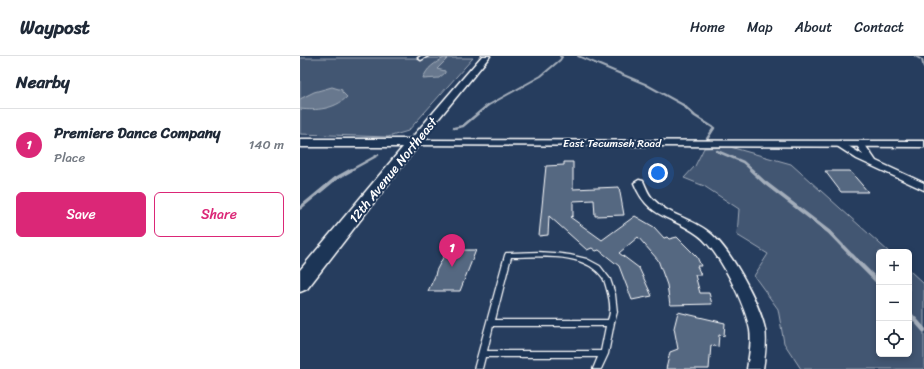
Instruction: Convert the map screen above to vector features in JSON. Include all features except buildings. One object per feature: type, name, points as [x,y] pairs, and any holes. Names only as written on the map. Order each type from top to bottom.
[{"type":"main road","name":"12th Avenue Northeast","points":[[300,284],[413,143],[486,56]]},
{"type":"main road","name":"East Tecumseh Road","points":[[300,143],[413,143]]},
{"type":"street","name":"East Tecumseh Road","points":[[413,143],[924,144]]},
{"type":"street","points":[[840,144],[860,157],[924,187]]},
{"type":"street","points":[[860,144],[872,162]]},
{"type":"street","points":[[639,183],[646,200],[653,206],[703,232],[713,240],[722,253],[752,313],[759,346],[755,369]]},
{"type":"lane","points":[[478,369],[508,255],[564,255],[588,261],[605,273],[612,289],[615,313],[610,323],[604,354],[597,369]]},
{"type":"lane","points":[[490,324],[610,323]]},
{"type":"lane","points":[[482,354],[604,354]]},
{"type":"shaded area","points":[[300,58],[473,58],[408,131],[388,137],[300,134]]},
{"type":"shaded area","points":[[444,58],[448,58],[437,69],[445,71],[445,73],[439,78],[423,79],[424,75],[434,64]]},
{"type":"shaded area","points":[[332,87],[342,90],[347,97],[331,107],[312,110],[300,109],[300,99],[314,92]]},
{"type":"shaded area","points":[[730,147],[791,164],[886,249],[876,249],[876,357],[912,357],[912,273],[924,284],[924,369],[801,369],[784,343],[778,309],[754,276],[768,254],[737,235],[739,209],[704,186],[684,178],[695,166],[704,148]]},
{"type":"waterway","points":[[487,106],[541,76],[560,60],[562,57],[560,56]]},
{"type":"waterway","points":[[578,56],[645,84],[685,106]]},
{"type":"waterway","points":[[915,56],[922,60],[924,68]]},
{"type":"waterway","points":[[454,128],[463,126],[488,105]]},
{"type":"waterway","points":[[683,105],[695,116],[714,128],[707,139]]},
{"type":"waterway","points":[[717,151],[743,162],[753,171]]},
{"type":"waterway","points":[[349,171],[378,155]]},
{"type":"waterway","points":[[300,208],[335,179],[351,170]]},
{"type":"waterway","points":[[751,170],[764,182],[829,232],[853,257]]},
{"type":"waterway","points":[[853,257],[876,280]]},
{"type":"waterway","points":[[912,316],[924,330]]},
{"type":"place","name":"Premiere Dance Company","points":[[452,267]]}]
